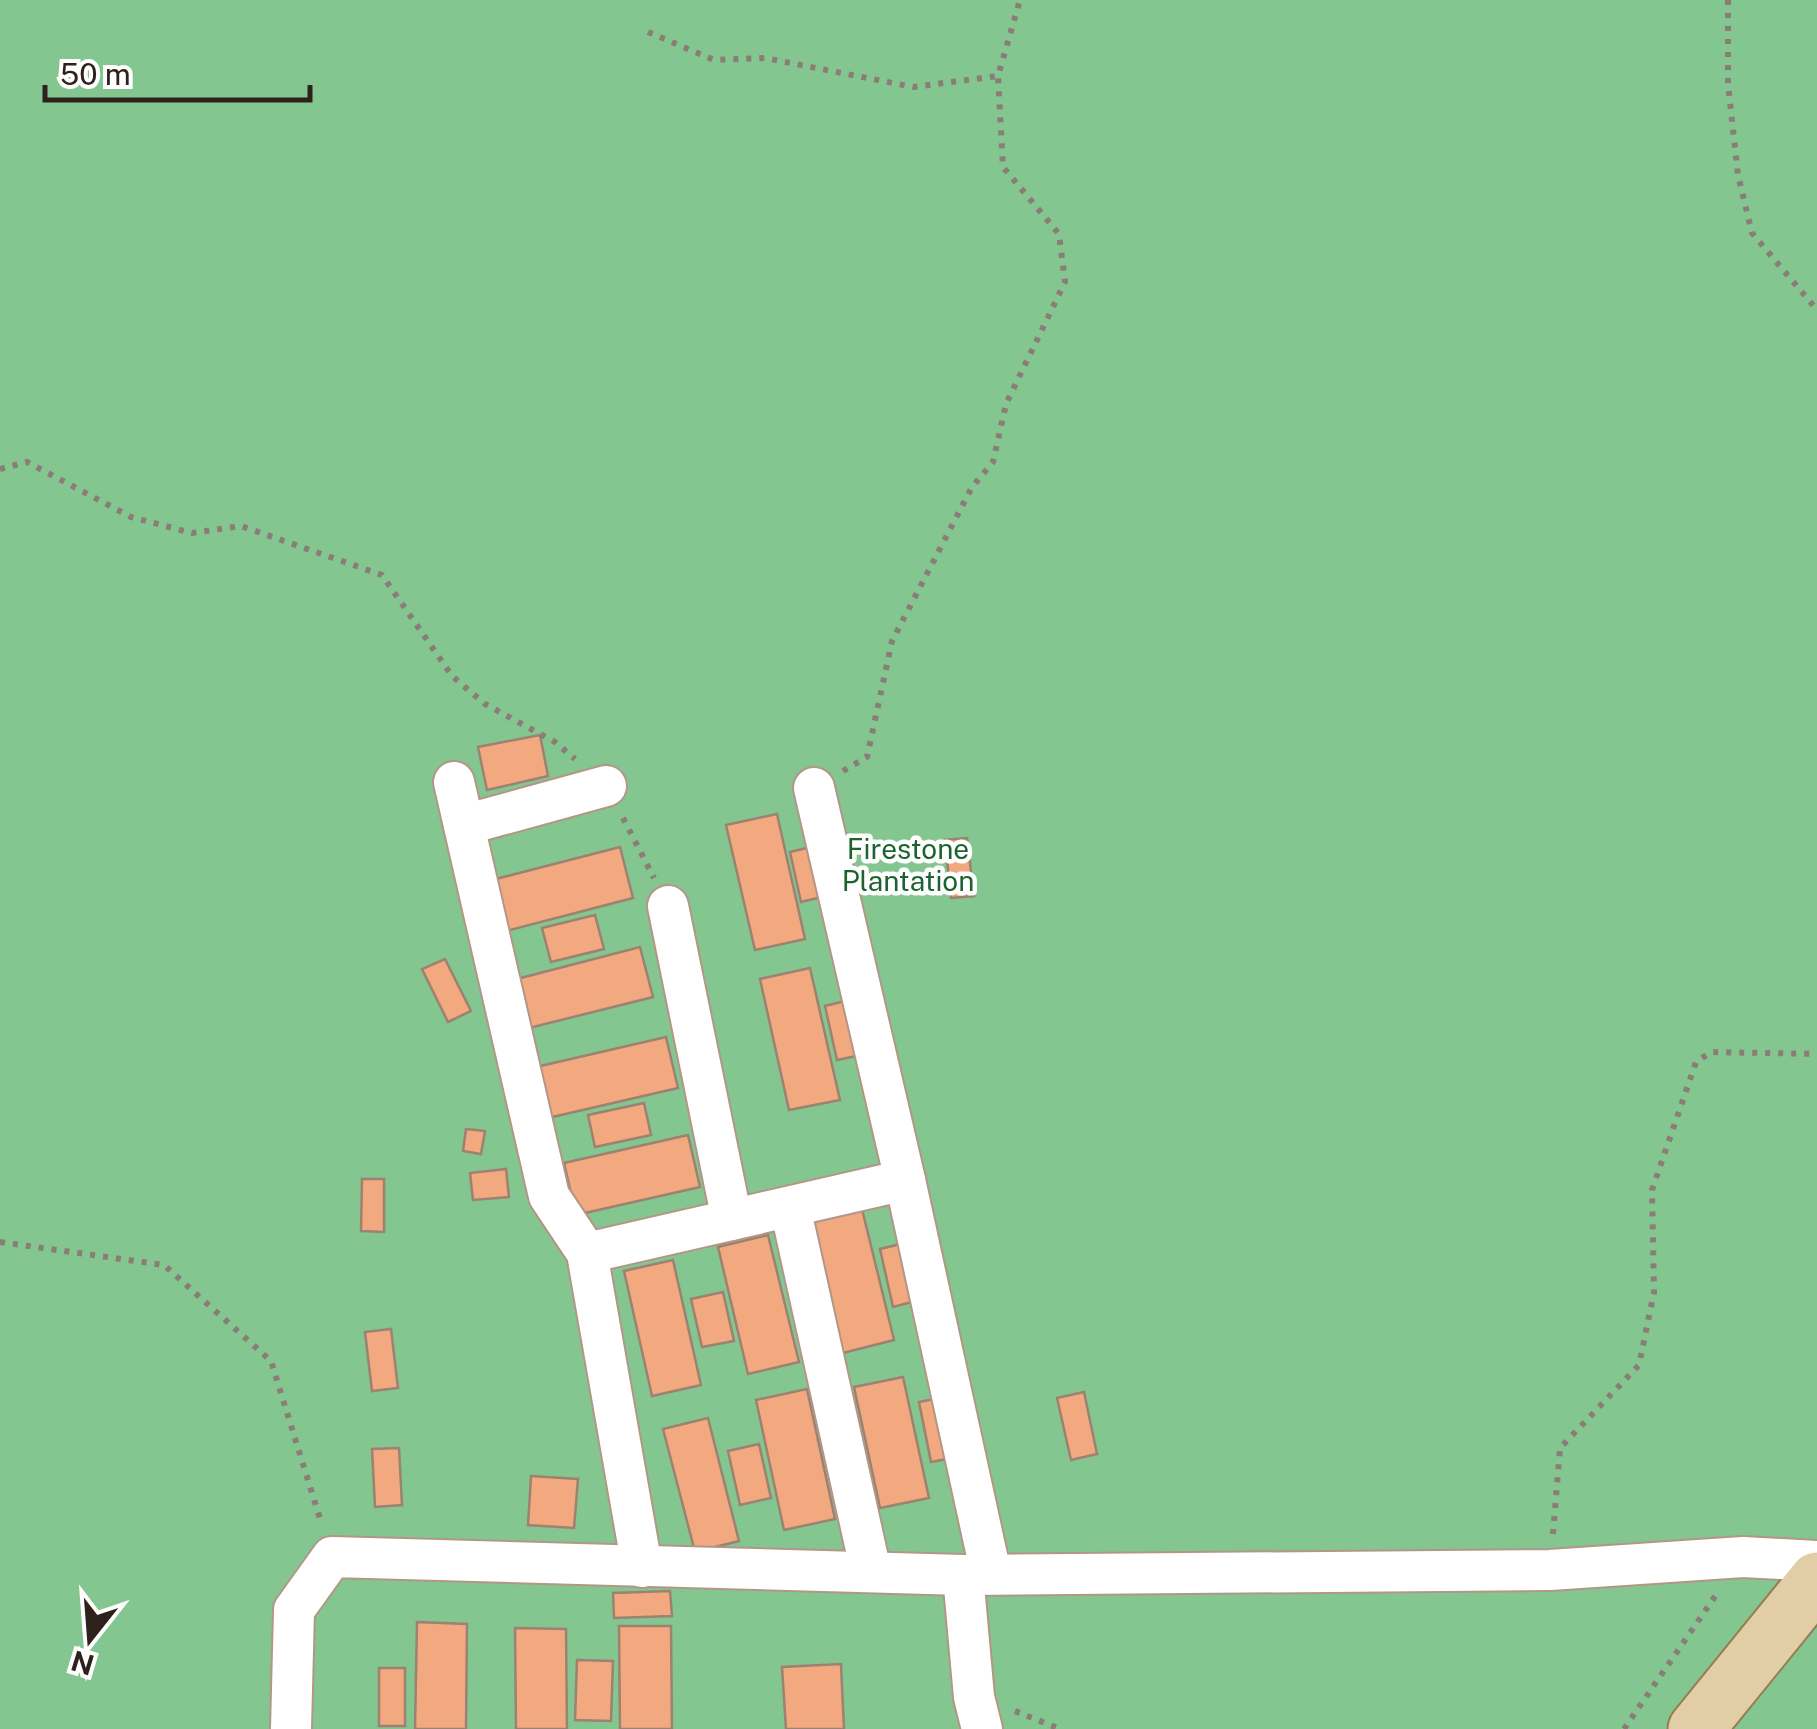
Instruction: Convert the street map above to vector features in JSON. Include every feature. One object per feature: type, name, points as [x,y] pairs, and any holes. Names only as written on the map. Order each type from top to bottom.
[{"type":"main road","points":[[1696,1729],[1817,1580]]},
{"type":"street","points":[[454,782],[549,1196],[586,1253],[642,1567]]},
{"type":"street","points":[[464,826],[606,786]]},
{"type":"street","points":[[814,788],[905,1180],[977,1574],[974,1697],[982,1729]]},
{"type":"street","points":[[668,906],[732,1220]]},
{"type":"street","points":[[586,1253],[905,1180]]},
{"type":"street","points":[[790,1207],[871,1572]]},
{"type":"street","points":[[290,1729],[294,1610],[332,1557],[977,1574],[1550,1570],[1742,1557],[1817,1560]]},
{"type":"path","points":[[814,788],[867,757],[892,641],[972,487],[993,462],[1006,404],[1065,282],[1060,234],[1003,167],[998,76],[1020,0]]},
{"type":"path","points":[[1728,0],[1728,84],[1738,175],[1752,233],[1817,310]]},
{"type":"path","points":[[648,32],[714,60],[764,58],[912,87],[998,76]]},
{"type":"path","points":[[0,469],[27,462],[131,516],[192,533],[241,526],[382,576],[452,676],[485,704],[555,742],[606,786],[668,906]]},
{"type":"path","points":[[1550,1570],[1560,1448],[1639,1365],[1654,1292],[1652,1190],[1696,1062],[1710,1052],[1817,1054]]},
{"type":"path","points":[[0,1242],[164,1266],[271,1361],[332,1557]]},
{"type":"path","points":[[1624,1729],[1742,1557]]},
{"type":"green space","name":"Firestone Plantation","points":[[0,0],[1817,0],[1817,1729],[0,1729]]},
{"type":"building","points":[[540,735],[548,776],[487,790],[478,747]]},
{"type":"building","points":[[777,814],[805,939],[755,950],[726,825]]},
{"type":"building","points":[[967,838],[974,896],[951,898],[945,840]]},
{"type":"building","points":[[815,846],[826,896],[801,902],[790,852]]},
{"type":"building","points":[[620,847],[633,898],[506,931],[492,880]]},
{"type":"building","points":[[595,915],[604,949],[551,962],[542,928]]},
{"type":"building","points":[[640,947],[653,997],[529,1028],[517,979]]},
{"type":"building","points":[[445,959],[471,1011],[448,1022],[422,969]]},
{"type":"building","points":[[810,968],[840,1100],[789,1110],[760,979]]},
{"type":"building","points":[[849,1000],[861,1055],[837,1060],[825,1006]]},
{"type":"building","points":[[666,1037],[678,1088],[548,1118],[536,1067]]},
{"type":"building","points":[[644,1103],[651,1135],[595,1147],[588,1115]]},
{"type":"building","points":[[466,1129],[485,1131],[481,1154],[463,1151]]},
{"type":"building","points":[[688,1135],[700,1187],[576,1215],[564,1163]]},
{"type":"building","points":[[506,1169],[509,1197],[473,1200],[470,1173]]},
{"type":"building","points":[[362,1179],[384,1179],[384,1232],[361,1231]]},
{"type":"building","points":[[862,1209],[894,1340],[843,1353],[811,1222]]},
{"type":"building","points":[[768,1235],[799,1362],[748,1374],[718,1247]]},
{"type":"building","points":[[905,1243],[919,1300],[893,1307],[880,1249]]},
{"type":"building","points":[[673,1260],[701,1385],[652,1396],[624,1271]]},
{"type":"building","points":[[723,1292],[734,1341],[702,1347],[691,1299]]},
{"type":"building","points":[[391,1329],[398,1388],[372,1391],[365,1332]]},
{"type":"building","points":[[903,1377],[929,1498],[880,1508],[854,1387]]},
{"type":"building","points":[[807,1389],[835,1519],[784,1530],[756,1400]]},
{"type":"building","points":[[1084,1392],[1097,1454],[1071,1460],[1057,1398]]},
{"type":"building","points":[[940,1398],[952,1458],[931,1462],[919,1402]]},
{"type":"building","points":[[708,1418],[739,1541],[695,1552],[663,1429]]},
{"type":"building","points":[[759,1444],[771,1498],[740,1505],[728,1451]]},
{"type":"building","points":[[399,1448],[402,1505],[375,1507],[372,1449]]},
{"type":"building","points":[[531,1476],[578,1479],[574,1528],[528,1525]]},
{"type":"building","points":[[670,1591],[672,1616],[614,1618],[613,1593]]},
{"type":"building","points":[[417,1622],[467,1624],[466,1729],[415,1729]]},
{"type":"building","points":[[619,1626],[671,1626],[672,1729],[620,1729]]},
{"type":"building","points":[[515,1628],[566,1629],[567,1729],[516,1729]]},
{"type":"building","points":[[577,1660],[613,1661],[611,1721],[575,1720]]},
{"type":"building","points":[[841,1664],[844,1729],[786,1729],[782,1667]]},
{"type":"building","points":[[379,1668],[405,1668],[405,1726],[379,1726]]}]
